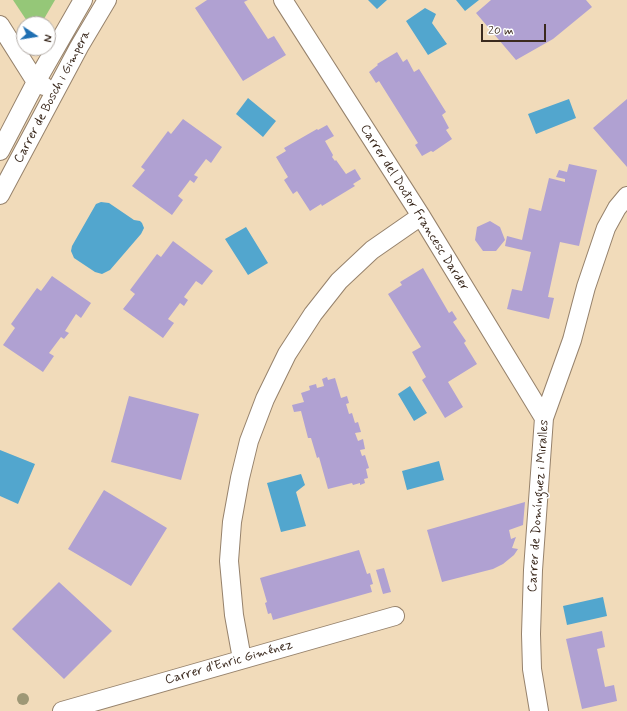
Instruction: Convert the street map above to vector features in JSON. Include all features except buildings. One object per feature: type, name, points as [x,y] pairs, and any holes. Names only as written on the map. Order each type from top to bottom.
[{"type":"street","name":"Carrer de Bosch i Gimpera","points":[[0,151],[36,82],[83,0]]},
{"type":"street","name":"Carrer de Bosch i Gimpera","points":[[0,195],[79,47],[107,0]]},
{"type":"street","name":"Carrer del Doctor Francesc Darder","points":[[283,0],[421,216],[544,418]]},
{"type":"street","points":[[0,25],[36,82],[55,93]]},
{"type":"street","name":"Carrer de Domínguez i Miralles","points":[[539,711],[532,669],[531,634],[533,570],[544,418],[572,340],[586,287],[606,228],[617,208],[627,196]]},
{"type":"street","points":[[242,659],[234,615],[229,561],[232,522],[247,449],[265,399],[287,354],[313,314],[339,281],[372,250],[421,216]]},
{"type":"street","name":"Carrer d'Enric Giménez","points":[[62,711],[396,616]]},
{"type":"green space","points":[[13,0],[55,0],[46,16],[24,16]]},
{"type":"water","points":[[368,0],[387,0],[377,9]]},
{"type":"water","points":[[456,0],[479,0],[465,11]]},
{"type":"water","points":[[425,8],[436,14],[432,23],[447,44],[428,55],[406,21]]},
{"type":"water","points":[[248,98],[276,121],[263,137],[236,114]]},
{"type":"water","points":[[569,99],[576,118],[536,134],[528,114]]},
{"type":"water","points":[[101,202],[109,203],[134,220],[140,221],[144,228],[141,234],[110,270],[102,274],[95,272],[74,258],[71,251],[72,246],[96,204]]},
{"type":"water","points":[[246,227],[268,263],[248,275],[225,239]]},
{"type":"water","points":[[410,386],[427,413],[414,421],[398,394]]},
{"type":"water","points":[[0,450],[35,464],[18,504],[0,496]]},
{"type":"water","points":[[439,461],[444,480],[407,490],[402,471]]},
{"type":"water","points":[[301,474],[305,485],[296,492],[306,526],[281,532],[267,483]]},
{"type":"water","points":[[603,597],[607,616],[567,625],[563,606]]}]
